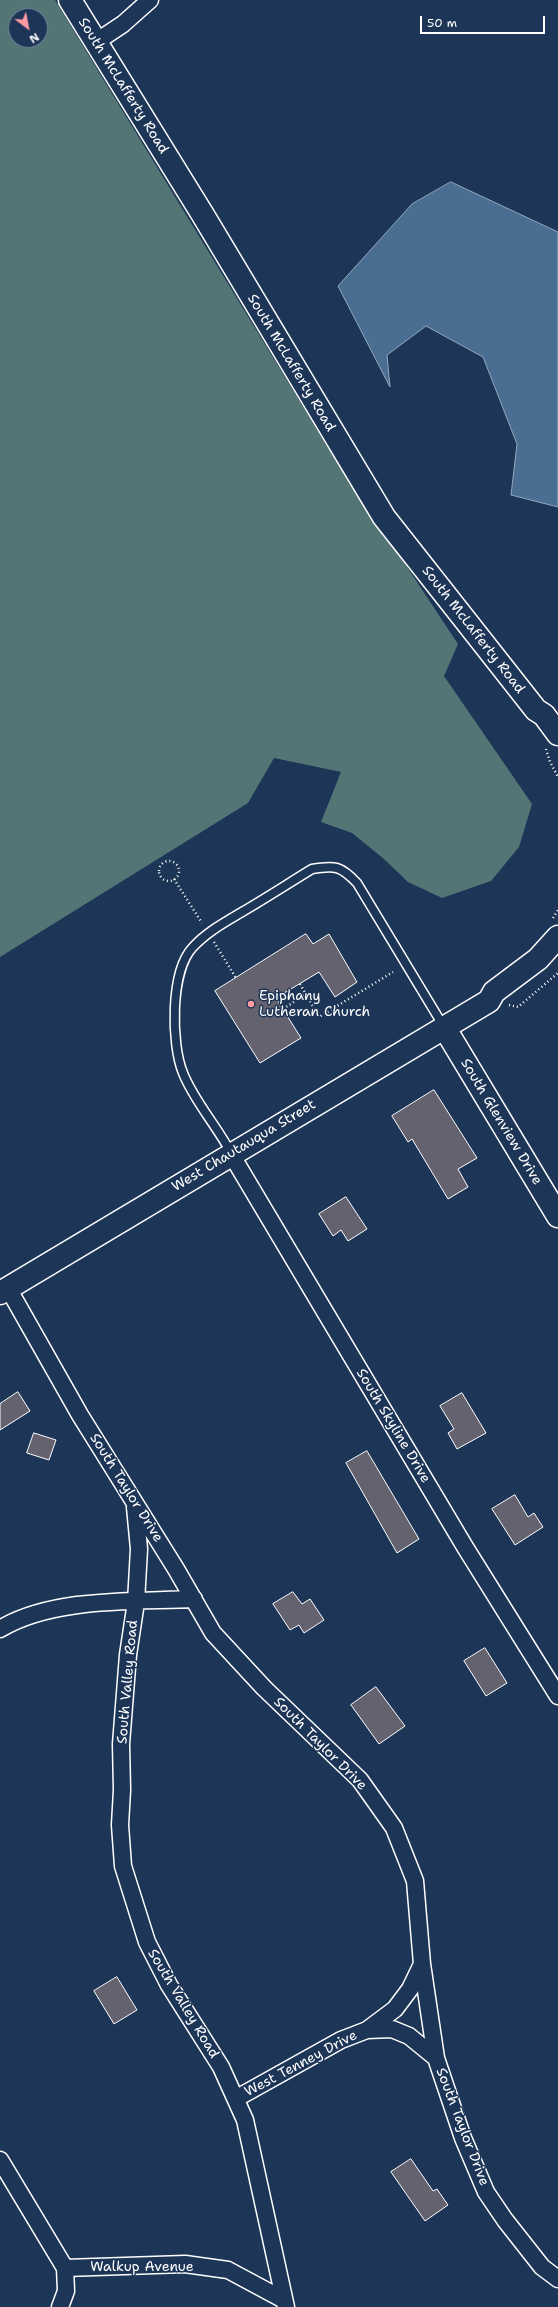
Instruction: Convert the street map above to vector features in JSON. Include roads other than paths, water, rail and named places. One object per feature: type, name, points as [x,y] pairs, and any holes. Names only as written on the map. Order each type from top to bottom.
[{"type":"street","name":"South McLafferty Road","points":[[70,0],[203,215],[384,516],[536,710],[544,716],[558,734]]},
{"type":"street","points":[[96,42],[132,18],[150,0]]},
{"type":"street","name":"South McLafferty Road","points":[[536,710],[538,721],[558,751]]},
{"type":"street","name":"West Chautauqua Street","points":[[489,1000],[494,992],[538,959],[558,937]]},
{"type":"street","name":"West Chautauqua Street","points":[[4,1291],[489,1000],[500,999],[558,958]]},
{"type":"street","name":"South Glenview Drive","points":[[444,1027],[558,1216]]},
{"type":"street","name":"South Skyline Drive","points":[[231,1154],[461,1540],[558,1696]]},
{"type":"street","name":"South Taylor Drive","points":[[4,1291],[194,1599],[213,1633],[264,1688],[360,1780],[394,1828],[415,1881],[422,1964],[436,2058],[463,2138],[486,2192],[505,2220],[542,2267],[558,2279]]},
{"type":"street","name":"South Valley Road","points":[[135,1503],[139,1549],[136,1602],[128,1655],[121,1744],[122,1790],[120,1825],[123,1866],[147,1942],[169,1985],[220,2067],[237,2098],[245,2120],[285,2303]]},
{"type":"street","points":[[0,1629],[16,1620],[54,1610],[106,1603],[194,1599]]},
{"type":"street","points":[[366,2030],[395,2009],[410,1989],[422,1964]]},
{"type":"street","name":"South Taylor Drive","points":[[366,2030],[392,2029],[409,2036],[436,2058]]},
{"type":"street","name":"West Tenney Drive","points":[[237,2098],[341,2040],[366,2030]]},
{"type":"street","points":[[0,2160],[65,2268],[66,2292],[60,2307]]},
{"type":"street","name":"Walkup Avenue","points":[[65,2268],[185,2264],[228,2270],[285,2303]]},
{"type":"lane","points":[[231,1154],[182,1072],[176,1043],[174,1016],[182,970],[192,948],[208,933],[312,869],[329,866],[338,867],[348,873],[357,883],[444,1027]]},
{"type":"water","points":[[451,182],[558,232],[558,507],[511,495],[517,444],[483,357],[426,326],[387,355],[390,387],[338,286],[412,204]]},
{"type":"place","name":"Epiphany Lutheran Church","points":[[251,1004]]}]
